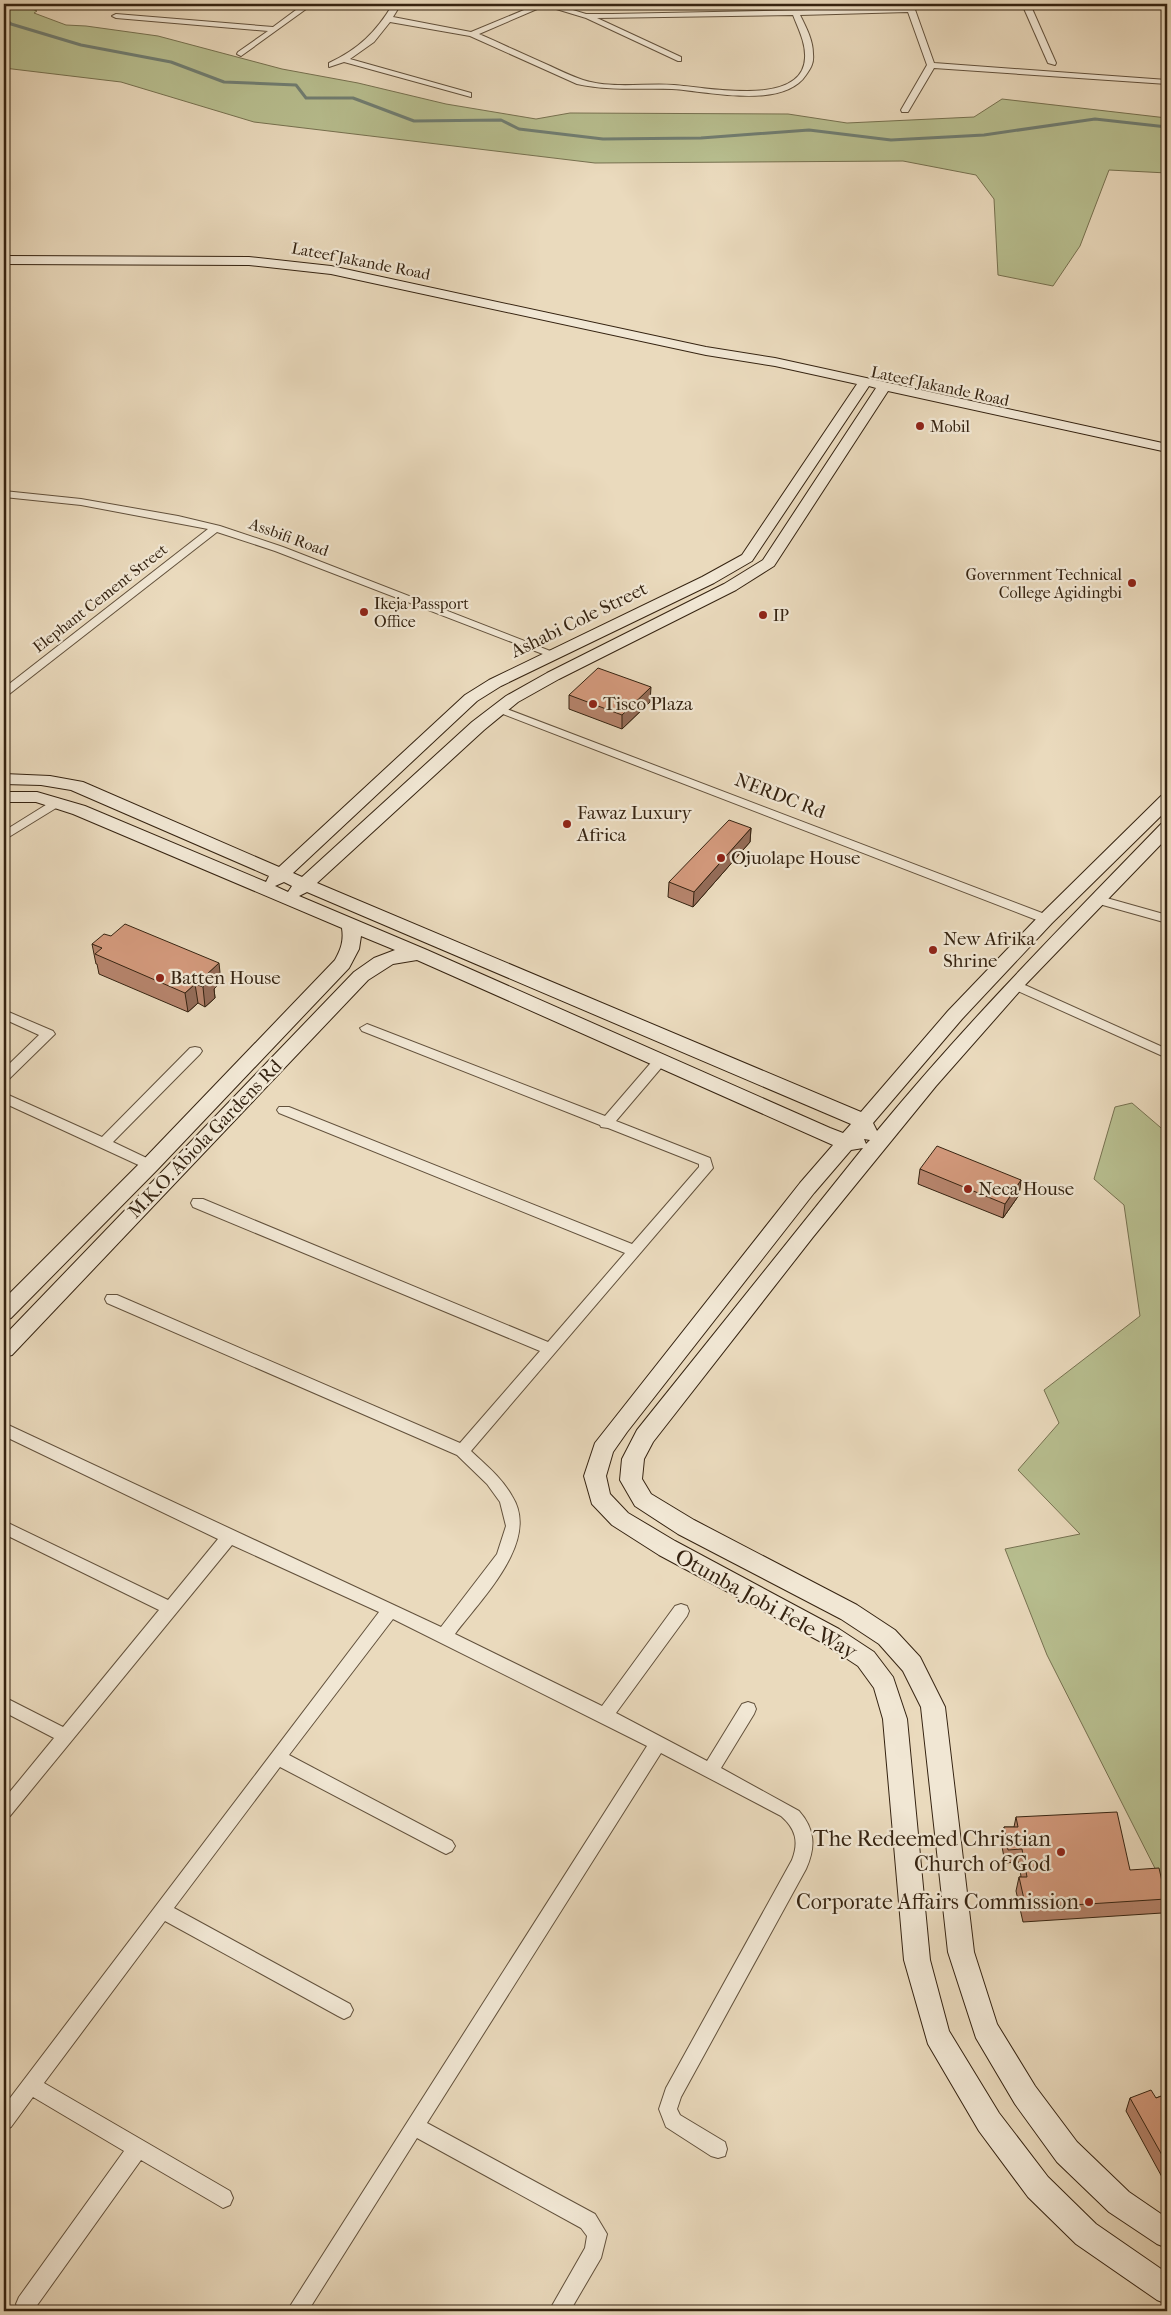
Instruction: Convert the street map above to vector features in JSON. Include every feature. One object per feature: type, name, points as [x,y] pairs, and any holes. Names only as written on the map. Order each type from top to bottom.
[{"type":"street","points":[[241,54],[309,4]]},
{"type":"street","points":[[332,65],[344,60],[378,36],[397,4]]},
{"type":"street","points":[[686,4],[688,15]]},
{"type":"street","points":[[1026,4],[1052,63]]},
{"type":"street","points":[[472,34],[536,7],[553,6],[585,16],[678,59]]},
{"type":"street","points":[[585,16],[796,13],[910,7],[931,65],[906,110]]},
{"type":"street","points":[[1144,7],[1166,9]]},
{"type":"street","points":[[388,19],[472,34],[580,82],[595,86],[678,88],[758,94],[786,87],[798,80],[807,69],[810,53],[796,13]]},
{"type":"street","points":[[116,16],[274,28]]},
{"type":"street","points":[[344,60],[468,95]]},
{"type":"street","points":[[931,65],[1167,82]]},
{"type":"street","name":"Lateef Jakande Road","points":[[4,260],[249,261],[305,266],[368,276],[706,351],[726,359],[863,384],[1167,448]]},
{"type":"street","name":"Ashabi Cole Street","points":[[265,889],[471,698],[552,654],[708,580],[747,558],[863,384]]},
{"type":"street","name":"Lateef Jakande Road","points":[[882,388],[1167,454]]},
{"type":"street","name":"Ashabi Cole Street","points":[[288,899],[360,832],[512,699],[553,676],[730,587],[769,563],[861,424],[882,388]]},
{"type":"street","points":[[840,419],[861,424]]},
{"type":"street","name":"Assbifi Road","points":[[4,494],[81,502],[178,518],[216,528],[279,549],[552,654]]},
{"type":"street","name":"Elephant Cement Street","points":[[4,693],[216,528]]},
{"type":"street","name":"NERDC Rd","points":[[499,709],[1046,919]]},
{"type":"street","points":[[4,779],[49,780],[76,786],[862,1121],[876,1145]]},
{"type":"street","points":[[4,797],[37,798],[57,802],[420,954],[660,1062],[845,1142],[876,1145]]},
{"type":"street","name":"Otunba Jobi Fele Way","points":[[1167,800],[1046,919],[955,1015],[862,1121],[619,1426],[603,1449],[595,1476],[600,1498],[620,1520],[667,1548],[831,1636],[866,1659],[885,1684],[896,1719],[917,1960],[937,2035],[989,2122],[1038,2187],[1086,2234],[1167,2290]]},
{"type":"street","points":[[4,836],[57,802]]},
{"type":"street","points":[[336,823],[360,832]]},
{"type":"street","points":[[1141,826],[1164,832]]},
{"type":"street","name":"Otunba Jobi Fele Way","points":[[1164,832],[1096,899],[1016,985],[876,1145],[645,1436],[632,1459],[631,1480],[643,1500],[686,1527],[849,1612],[887,1637],[912,1664],[933,1708],[961,1952],[985,2029],[1025,2096],[1067,2152],[1119,2202],[1167,2234]]},
{"type":"street","points":[[1096,899],[1167,919]]},
{"type":"street","name":"M.K.O. Abiola Gardens Rd","points":[[4,1312],[150,1165],[342,964],[351,949],[354,938],[350,925]]},
{"type":"street","name":"M.K.O. Abiola Gardens Rd","points":[[4,1349],[361,976],[383,959],[400,955],[420,954]]},
{"type":"street","points":[[1016,985],[1167,1054]]},
{"type":"street","points":[[4,1014],[48,1034],[4,1076]]},
{"type":"street","points":[[367,1028],[606,1124],[706,1161],[706,1168],[462,1451]]},
{"type":"street","points":[[104,1143],[195,1051]]},
{"type":"street","points":[[606,1124],[660,1062]]},
{"type":"street","points":[[747,1099],[764,1078]]},
{"type":"street","points":[[4,1098],[150,1165]]},
{"type":"street","points":[[284,1110],[634,1251]]},
{"type":"street","points":[[198,1203],[551,1349]]},
{"type":"street","points":[[29,1287],[52,1298]]},
{"type":"street","points":[[112,1299],[462,1451],[492,1480],[507,1500],[514,1526],[504,1557],[443,1637]]},
{"type":"street","points":[[4,1429],[229,1537],[390,1610],[605,1715],[787,1811],[799,1820],[805,1837],[805,1851],[673,2094],[668,2109],[673,2121],[718,2149]]},
{"type":"street","points":[[4,1527],[170,1608]]},
{"type":"street","points":[[4,1811],[229,1537]]},
{"type":"street","points":[[769,1604],[786,1580]]},
{"type":"street","points":[[4,2121],[277,1757],[390,1610]]},
{"type":"street","points":[[605,1715],[681,1611]]},
{"type":"street","points":[[4,1704],[65,1736]]},
{"type":"street","points":[[711,1770],[748,1709]]},
{"type":"street","points":[[297,2311],[658,1743]]},
{"type":"street","points":[[277,1757],[446,1846]]},
{"type":"street","points":[[162,1911],[344,2010]]},
{"type":"street","points":[[30,2086],[222,2198]]},
{"type":"street","points":[[415,2127],[588,2221],[597,2234],[594,2251],[559,2311]]},
{"type":"street","points":[[26,2304],[138,2148]]},
{"type":"green space","points":[[4,4],[20,4],[37,11],[34,13],[66,25],[158,36],[282,69],[358,83],[446,104],[536,119],[570,113],[788,114],[847,123],[974,117],[1002,99],[1167,118],[1167,173],[1109,170],[1080,246],[1053,286],[998,275],[994,199],[976,175],[903,161],[595,163],[254,122],[121,82],[4,68]]},
{"type":"green space","points":[[1132,1103],[1167,1133],[1167,1892],[1047,1655],[1005,1549],[1080,1534],[1018,1470],[1059,1423],[1044,1390],[1140,1316],[1124,1205],[1094,1179],[1115,1107]]},
{"type":"building","points":[[598,668],[651,687],[622,715],[569,695]]},
{"type":"building","points":[[729,820],[751,828],[694,892],[669,882]]},
{"type":"building","points":[[125,924],[219,963],[206,975],[212,978],[203,987],[195,984],[185,993],[95,954],[102,948],[92,944],[104,934],[111,936]]},
{"type":"building","points":[[937,1146],[1021,1180],[1005,1204],[920,1169]]},
{"type":"building","points":[[1117,1812],[1130,1870],[1159,1868],[1166,1899],[1026,1908],[1019,1877],[1027,1877],[1022,1849],[1008,1850],[1004,1827],[1018,1827],[1016,1817]]},
{"type":"building","points":[[1151,2090],[1156,2098],[1167,2094],[1167,2164],[1130,2098]]},
{"type":"waterway","points":[[4,18],[11,24],[81,45],[171,62],[224,82],[296,85],[306,98],[353,98],[414,121],[501,120],[519,129],[603,139],[701,138],[809,130],[891,140],[984,135],[1095,119],[1167,127]]},
{"type":"place","name":"Mobil","points":[[920,426]]},
{"type":"place","name":"Government Technical College Agidingbi","points":[[1132,583]]},
{"type":"place","name":"Ikeja Passport Office","points":[[364,612]]},
{"type":"place","name":"IP","points":[[763,615]]},
{"type":"place","name":"Tisco Plaza","points":[[593,704]]},
{"type":"place","name":"Fawaz Luxury Africa","points":[[567,824]]},
{"type":"place","name":"Ojuolape House","points":[[721,858]]},
{"type":"place","name":"New Afrika Shrine","points":[[933,950]]},
{"type":"place","name":"Batten House","points":[[160,978]]},
{"type":"place","name":"Neca House","points":[[968,1189]]},
{"type":"place","name":"The Redeemed Christian Church of God","points":[[1061,1852]]},
{"type":"place","name":"Corporate Affairs Commission","points":[[1089,1902]]}]
